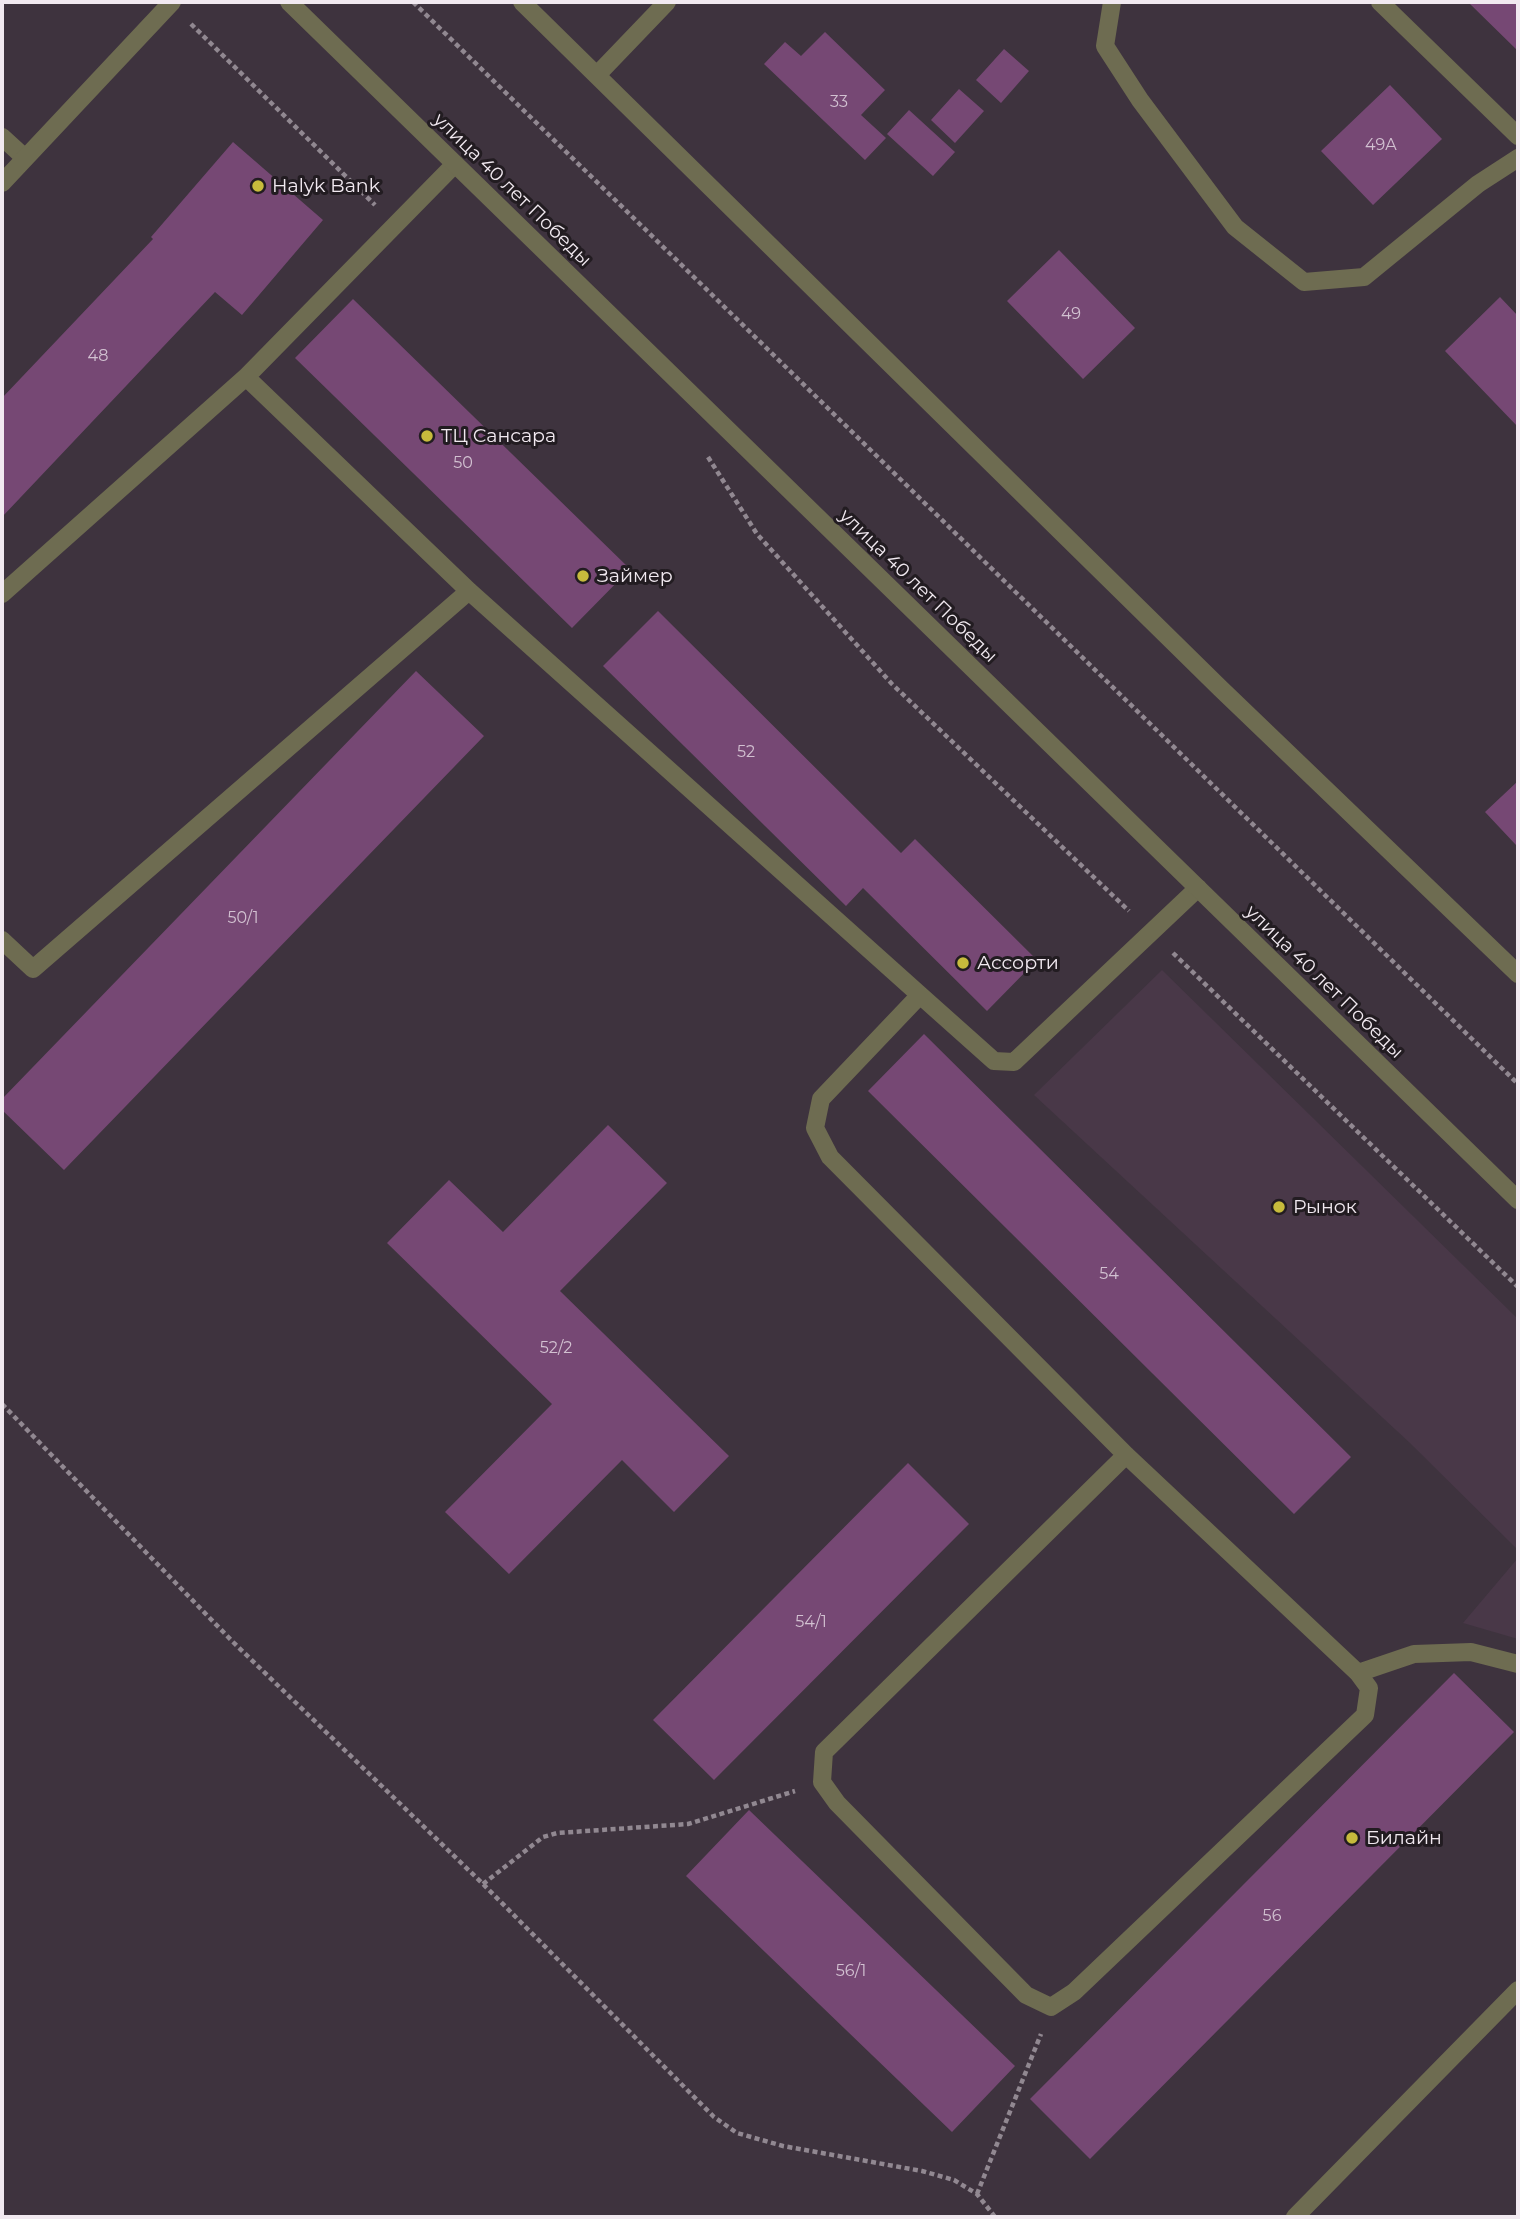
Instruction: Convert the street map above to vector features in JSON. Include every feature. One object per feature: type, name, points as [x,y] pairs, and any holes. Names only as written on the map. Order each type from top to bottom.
[{"type":"street","name":"улица 40 лет Победы","points":[[289,2],[1518,1200]]},
{"type":"street","points":[[522,2],[1220,688],[1518,974]]},
{"type":"street","points":[[597,75],[667,2]]},
{"type":"street","points":[[1112,2],[1105,47],[1140,100],[1236,227],[1304,282],[1364,277],[1478,184],[1518,158]]},
{"type":"street","points":[[1380,2],[1518,136]]},
{"type":"street","points":[[2,183],[172,3]]},
{"type":"street","points":[[2,137],[25,158]]},
{"type":"street","points":[[2,594],[246,377],[455,164]]},
{"type":"street","points":[[246,377],[469,591],[994,1061],[1014,1062],[1198,888]]},
{"type":"street","points":[[2,940],[33,969],[469,591]]},
{"type":"street","points":[[920,995],[821,1099],[815,1128],[830,1157],[1126,1455],[1358,1673],[1370,1688],[1365,1715],[1074,1992],[1051,2007],[1026,1995],[837,1804],[822,1782],[824,1752],[1126,1455]]},
{"type":"street","points":[[1358,1673],[1414,1654],[1471,1652],[1518,1664]]},
{"type":"street","points":[[1295,2217],[1518,1990]]},
{"type":"path","points":[[413,2],[1518,1084]]},
{"type":"path","points":[[172,3],[395,225]]},
{"type":"path","points":[[706,454],[757,534],[892,684],[1518,1287]]},
{"type":"path","points":[[2,1404],[233,1642],[483,1884],[714,2117],[737,2133],[783,2146],[922,2171],[954,2180],[976,2194],[995,2217]]},
{"type":"path","points":[[483,1884],[543,1837],[557,1833],[688,1824],[822,1782]]},
{"type":"path","points":[[976,2194],[1051,2007]]},
{"type":"shaded area","name":"Рынок","points":[[1162,970],[1518,1319],[1518,1550],[1410,1443],[1034,1095]]},
{"type":"shaded area","points":[[1518,1558],[1518,1639],[1463,1623]]},
{"type":"building","points":[[1518,2],[1518,51],[1470,4]]},
{"type":"building","points":[[825,32],[885,90],[861,115],[886,138],[865,160],[764,64],[785,42],[801,56]]},
{"type":"building","points":[[1004,49],[1029,71],[1001,103],[976,80]]},
{"type":"building","points":[[1390,85],[1442,139],[1373,205],[1321,151]]},
{"type":"building","points":[[959,89],[984,111],[955,143],[931,120]]},
{"type":"building","points":[[909,110],[955,152],[933,176],[887,134]]},
{"type":"building","points":[[233,142],[323,220],[242,315],[215,292],[2,517],[2,398],[153,239],[151,237]]},
{"type":"building","points":[[1059,250],[1135,328],[1083,379],[1007,301]]},
{"type":"building","points":[[1500,297],[1518,316],[1518,427],[1445,351]]},
{"type":"building","points":[[353,299],[630,569],[572,628],[295,358]]},
{"type":"building","points":[[658,611],[901,853],[915,839],[1037,960],[987,1011],[863,888],[846,906],[603,666]]},
{"type":"building","points":[[416,671],[484,736],[64,1170],[2,1110],[2,1099]]},
{"type":"building","points":[[1518,781],[1518,844],[1516,845],[1485,812]]},
{"type":"building","points":[[924,1034],[1351,1457],[1294,1514],[868,1091]]},
{"type":"building","points":[[608,1125],[667,1183],[560,1291],[729,1456],[674,1512],[622,1460],[509,1574],[445,1512],[552,1404],[387,1243],[449,1180],[503,1232]]},
{"type":"building","points":[[908,1463],[969,1524],[714,1780],[653,1720]]},
{"type":"building","points":[[1454,1673],[1514,1732],[1090,2159],[1030,2099]]},
{"type":"building","points":[[749,1810],[1015,2066],[952,2132],[686,1876]]},
{"type":"place","name":"Halyk Bank","points":[[258,186]]},
{"type":"place","name":"ТЦ Сансара","points":[[427,436]]},
{"type":"place","name":"Займер","points":[[583,576]]},
{"type":"place","name":"Ассорти","points":[[963,963]]},
{"type":"place","name":"Рынок","points":[[1279,1207]]},
{"type":"place","name":"Билайн","points":[[1352,1838]]}]
